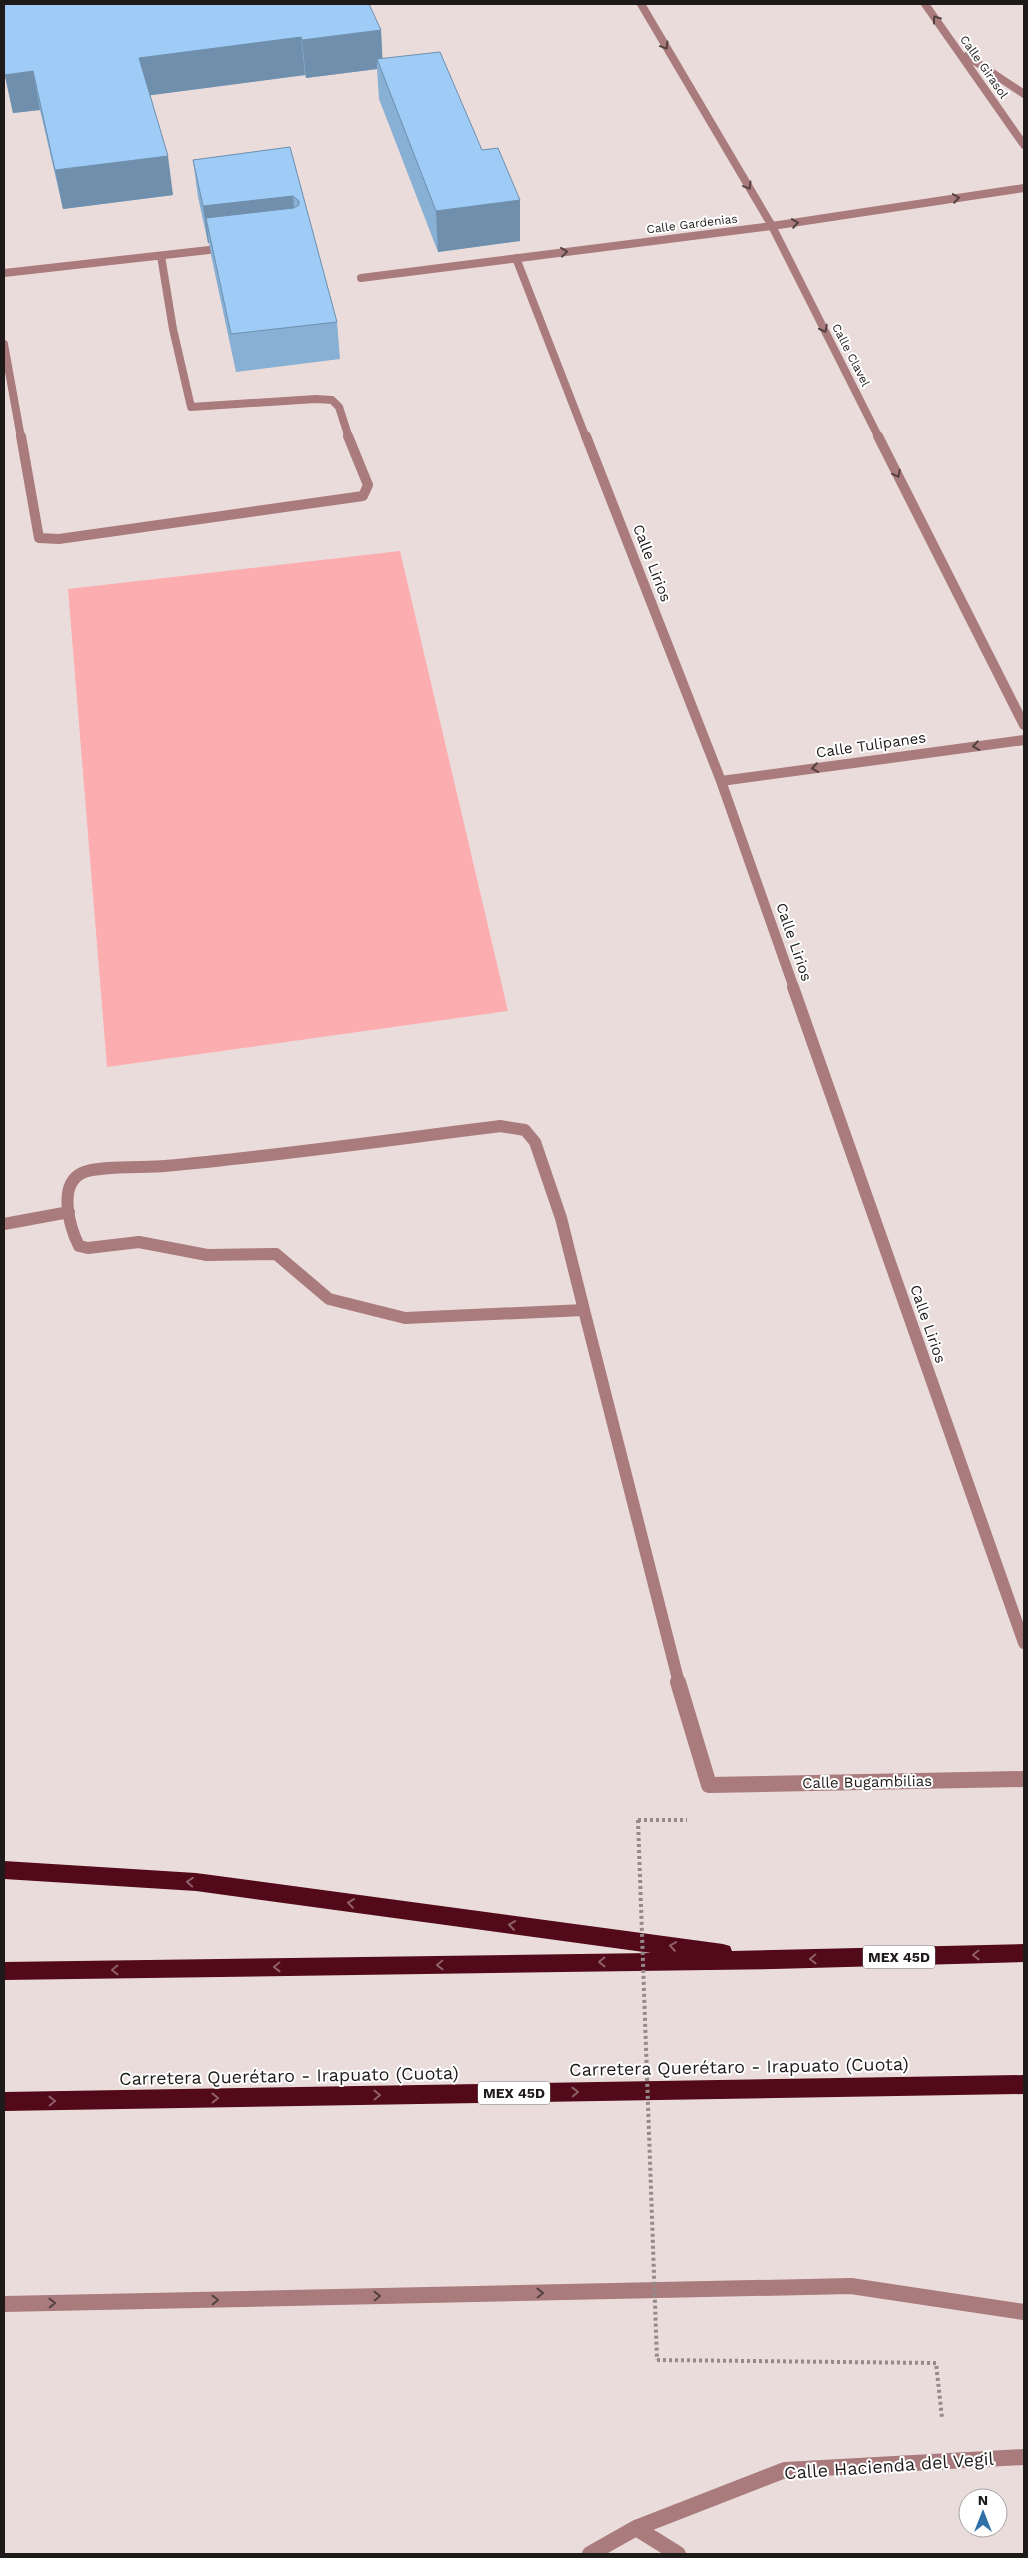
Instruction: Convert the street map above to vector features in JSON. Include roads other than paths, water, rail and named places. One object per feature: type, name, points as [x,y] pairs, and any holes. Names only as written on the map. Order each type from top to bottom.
[{"type":"highway","points":[[4,1870],[196,1882],[774,1960]]},
{"type":"highway","name":"MEX 45D","points":[[4,1971],[774,1960],[1024,1953]]},
{"type":"highway","name":"Carretera Querétaro - Irapuato (Cuota)","points":[[4,2102],[1024,2084]]},
{"type":"street","name":"Calle Clavel","points":[[641,4],[772,226],[1024,725]]},
{"type":"street","name":"Calle Girasol","points":[[925,4],[961,52],[1024,145]]},
{"type":"street","points":[[961,52],[1024,94]]},
{"type":"street","name":"Calle Gardenias","points":[[361,278],[772,226],[1024,188]]},
{"type":"street","points":[[4,273],[238,246]]},
{"type":"street","points":[[4,344],[39,538],[59,539],[363,496],[368,491],[368,485],[348,438],[339,407],[332,400],[316,399],[191,407],[173,329],[160,256]]},
{"type":"street","name":"Calle Lirios","points":[[516,258],[721,781],[1024,1643]]},
{"type":"street","name":"Calle Tulipanes","points":[[721,781],[1024,740]]},
{"type":"street","points":[[500,1126],[525,1130],[535,1142],[562,1218],[585,1310],[405,1318],[329,1299],[276,1254],[207,1255],[139,1242],[88,1248],[79,1246],[74,1238],[69,1212],[70,1189],[73,1182],[83,1173],[154,1167],[500,1126]]},
{"type":"street","points":[[4,1224],[69,1212]]},
{"type":"street","name":"Calle Bugambilias","points":[[585,1310],[682,1696],[709,1785],[1024,1780]]},
{"type":"street","points":[[4,2304],[851,2286],[1024,2312]]},
{"type":"street","name":"Calle Hacienda del Vegil","points":[[590,2554],[636,2528],[785,2470],[1024,2457]]},
{"type":"street","points":[[636,2528],[678,2554]]}]
